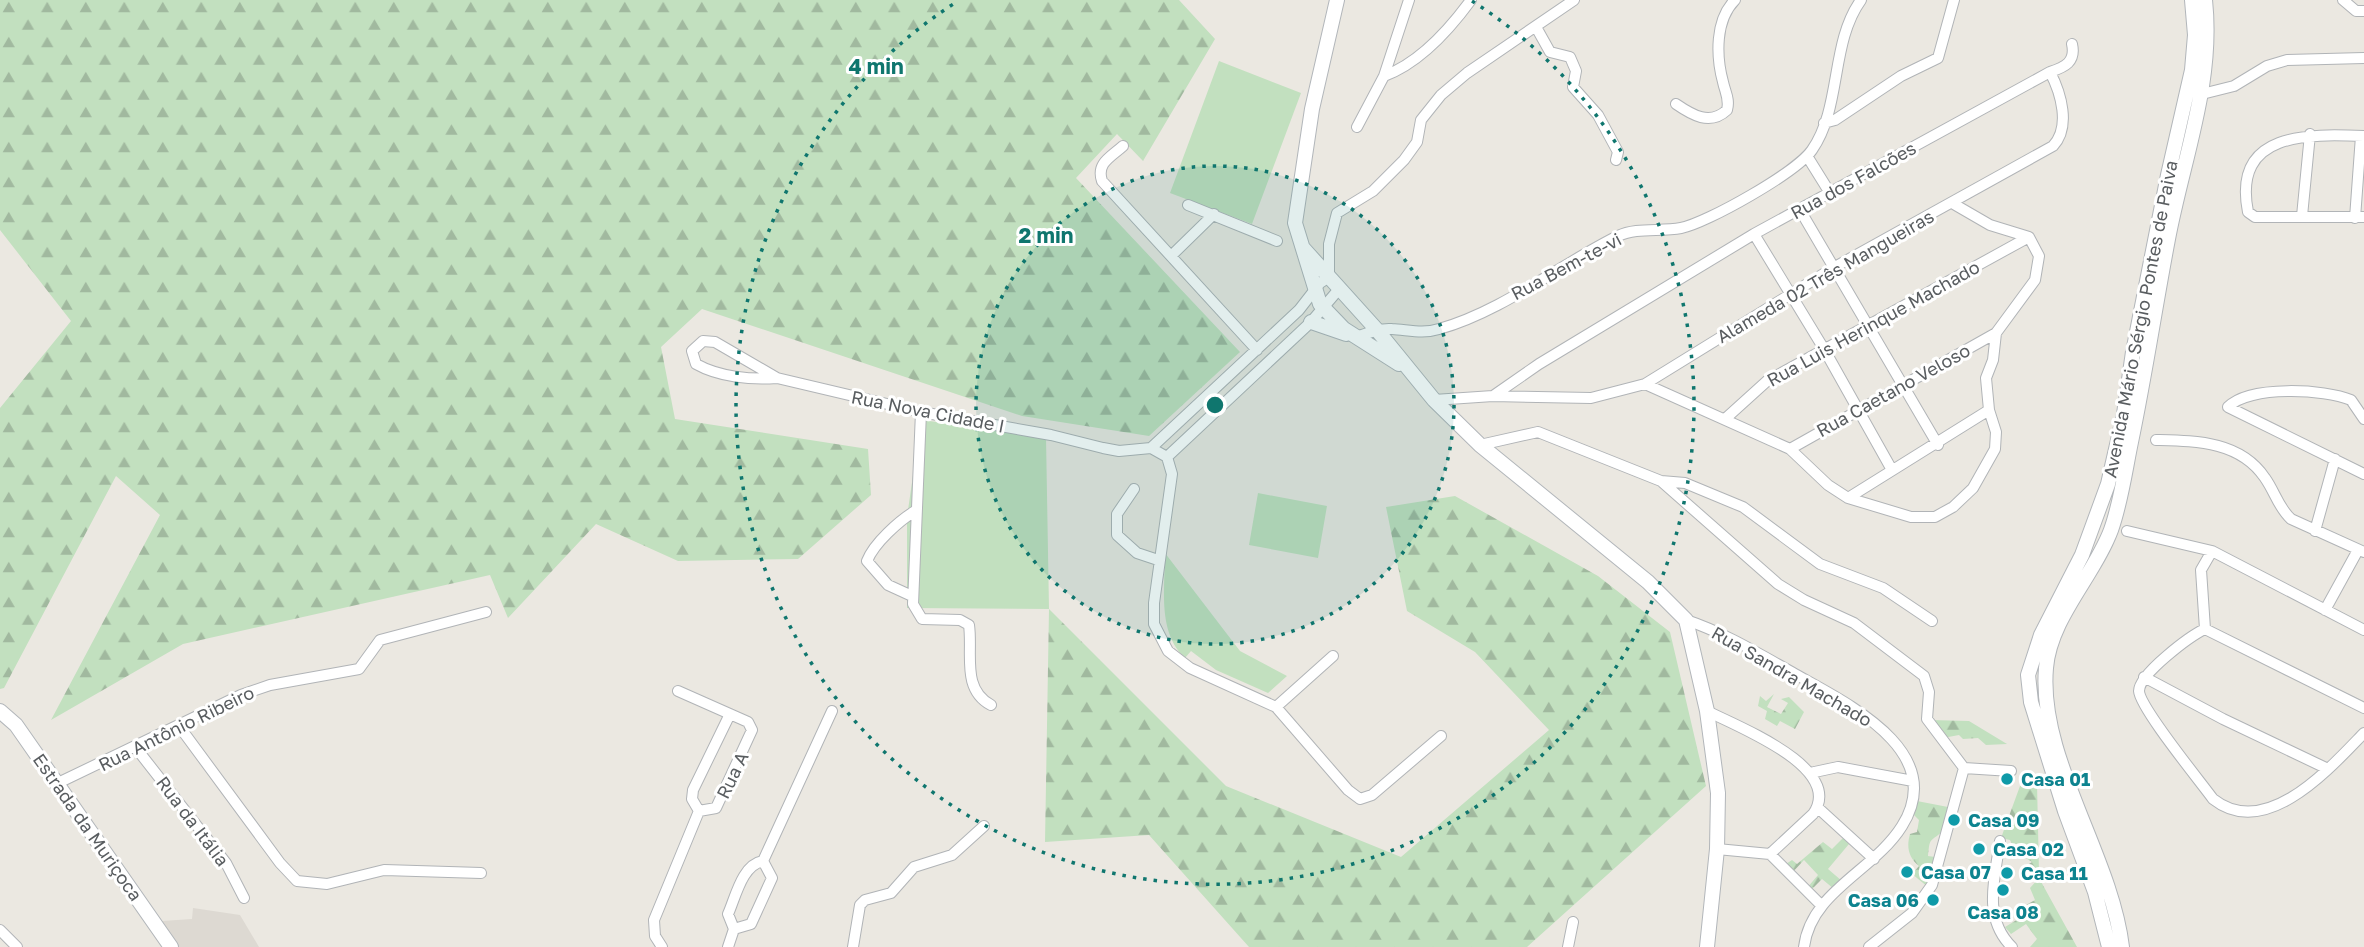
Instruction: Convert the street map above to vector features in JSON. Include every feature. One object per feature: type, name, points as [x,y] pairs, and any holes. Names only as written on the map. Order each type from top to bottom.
[{"type":"main road","points":[[1337,0],[1312,109],[1295,223],[1314,291],[1324,310],[1356,337],[1412,373]]},
{"type":"main road","name":"Avenida Mário Sérgio Pontes de Paiva","points":[[2109,947],[2095,892],[2065,811],[2031,702],[2028,675],[2041,635],[2082,555],[2108,484],[2124,414],[2133,352],[2168,175],[2192,70],[2195,35],[2192,0]]},
{"type":"main road","name":"Avenida Mário Sérgio Pontes de Paiva","points":[[2122,947],[2119,921],[2105,877],[2060,756],[2045,699],[2046,665],[2056,632],[2102,551],[2112,527],[2138,408],[2176,195],[2202,94],[2208,36],[2205,0]]},
{"type":"main road","points":[[1303,248],[1377,330],[1434,400],[1480,445],[1648,582],[1686,621],[1707,711],[1717,783],[1717,849],[1707,947]]},
{"type":"main road","points":[[1311,323],[1356,337]]},
{"type":"main road","name":"Estrada da Muriçoca","points":[[0,711],[16,725],[171,947]]},
{"type":"street","points":[[1357,127],[1384,76],[1409,0]]},
{"type":"street","points":[[1384,76],[1408,63],[1439,38],[1471,0]]},
{"type":"street","points":[[1167,457],[1324,310],[1334,283],[1329,244],[1337,213],[1373,191],[1404,160],[1418,142],[1421,120],[1441,95],[1467,73],[1574,0]]},
{"type":"street","points":[[1676,104],[1699,117],[1718,117],[1727,110],[1728,96],[1719,62],[1718,44],[1722,22],[1735,0]]},
{"type":"street","points":[[1830,193],[1807,156],[1824,122],[1845,38],[1861,0]]},
{"type":"street","points":[[1824,122],[1844,114],[1901,76],[1938,58],[1954,0]]},
{"type":"street","points":[[2343,0],[2346,6],[2364,11]]},
{"type":"street","points":[[1536,27],[1550,52],[1570,57],[1576,71],[1572,82],[1578,94],[1598,115],[1618,152],[1616,160]]},
{"type":"street","name":"Rua dos Falcões","points":[[1493,396],[1539,364],[1754,234],[2070,62],[2073,57],[2072,44]]},
{"type":"street","points":[[2202,94],[2234,86],[2267,66],[2287,60],[2364,58]]},
{"type":"street","points":[[1952,203],[2058,141],[2063,128],[2060,97],[2050,72]]},
{"type":"street","points":[[2302,216],[2310,134]]},
{"type":"street","points":[[2310,134],[2362,136],[2359,218],[2250,215],[2246,207],[2246,183],[2257,157],[2268,147],[2310,134]]},
{"type":"street","points":[[1123,146],[1102,164],[1099,173],[1102,181],[1257,350]]},
{"type":"street","name":"Rua Bem-te-vi","points":[[1356,337],[1377,330],[1421,332],[1447,326],[1531,286],[1621,234],[1685,228],[1723,211],[1807,156]]},
{"type":"street","name":"Alameda 02 Três Mangueiras","points":[[1434,400],[1493,396],[1591,398],[1645,384],[1833,268],[1952,203],[1990,225],[2029,237]]},
{"type":"street","points":[[1188,205],[1277,241]]},
{"type":"street","points":[[1800,210],[1900,385],[1938,445]]},
{"type":"street","points":[[1172,255],[1214,214]]},
{"type":"street","points":[[1754,234],[1824,349],[1892,470]]},
{"type":"street","points":[[1645,384],[1790,449],[1828,485],[1849,498],[1911,517],[1924,518],[1944,513],[1973,488],[1995,449],[1996,432],[1989,410],[1986,378],[1993,360],[1996,333],[2035,280],[2039,256],[2029,237]]},
{"type":"street","name":"Rua Luis Herinque Machado","points":[[1725,419],[1767,381],[2029,237]]},
{"type":"street","points":[[1334,283],[1322,280],[1299,310],[1151,448],[1167,457],[1171,465],[1172,482],[1158,560],[1154,624],[1168,651],[1190,668],[1276,707],[1348,790],[1360,799],[1372,795],[1441,736]]},
{"type":"street","points":[[1299,310],[1311,323]]},
{"type":"street","name":"Rua Caetano Veloso","points":[[1790,449],[1858,408],[1996,333]]},
{"type":"street","name":"Rua Nova Cidade I","points":[[777,378],[759,365],[708,341],[697,344],[692,351],[692,359],[705,369],[753,379],[777,378],[921,412],[1051,435],[1119,451],[1151,448]]},
{"type":"street","points":[[1248,359],[1258,369]]},
{"type":"street","points":[[2364,419],[2351,400],[2320,393],[2273,393],[2229,405],[2229,409],[2364,474]]},
{"type":"street","points":[[1849,498],[1938,445],[1989,410]]},
{"type":"street","points":[[921,412],[912,596],[915,611],[922,619],[960,620],[969,625],[973,687],[982,700],[991,705]]},
{"type":"street","points":[[1480,445],[1538,432],[1661,481],[1685,483],[1743,506],[1821,564],[1883,587],[1933,621]]},
{"type":"street","points":[[2156,440],[2212,443],[2232,450],[2265,477],[2283,511],[2315,531],[2361,551],[2325,610]]},
{"type":"street","points":[[2315,531],[2335,459]]},
{"type":"street","points":[[1661,481],[1779,584],[1804,600],[1854,623],[1924,676],[1929,692],[1927,719],[1964,768],[2011,771]]},
{"type":"street","points":[[1134,489],[1117,514],[1117,535],[1137,553],[1158,560]]},
{"type":"street","points":[[912,596],[888,585],[867,561],[871,553],[900,522],[915,512]]},
{"type":"street","points":[[2127,531],[2177,540],[2212,551],[2364,630]]},
{"type":"street","points":[[2205,629],[2201,570],[2212,551]]},
{"type":"street","name":"Rua Antônio Ribeiro","points":[[58,783],[260,688],[359,669],[380,640],[486,612]]},
{"type":"street","name":"Rua Sandra Machado","points":[[1686,621],[1726,636],[1869,717],[1896,743],[1913,781]]},
{"type":"street","points":[[2205,629],[2194,634],[2144,677],[2140,683],[2141,699],[2213,799],[2224,808],[2270,808],[2298,795],[2364,733]]},
{"type":"street","points":[[2205,629],[2364,708]]},
{"type":"street","points":[[1276,707],[1332,656]]},
{"type":"street","points":[[2144,677],[2223,719],[2328,769]]},
{"type":"street","name":"Rua A","points":[[678,691],[730,714],[751,725],[751,735],[716,807],[699,811],[692,799],[693,790],[730,714]]},
{"type":"street","points":[[764,862],[832,711]]},
{"type":"street","points":[[1707,711],[1779,748],[1810,773],[1819,792],[1817,807],[1770,855]]},
{"type":"street","points":[[179,726],[280,863],[297,881],[316,885],[342,882],[384,870],[481,873]]},
{"type":"street","name":"Rua da Itália","points":[[136,748],[226,863],[244,898]]},
{"type":"street","points":[[1804,947],[1809,926],[1821,905],[1874,859],[1907,817],[1914,792],[1913,781],[1838,767],[1810,773]]},
{"type":"street","points":[[1870,947],[1912,913],[1932,885],[1964,768]]},
{"type":"street","points":[[1817,807],[1874,859]]},
{"type":"street","points":[[662,947],[654,936],[654,920],[699,811]]},
{"type":"street","points":[[853,947],[860,905],[865,900],[891,893],[914,867],[952,855],[984,826]]},
{"type":"street","points":[[2000,841],[1993,906],[1996,924],[2012,947]]},
{"type":"street","points":[[1717,849],[1770,855],[1821,905]]},
{"type":"street","points":[[734,929],[751,924],[772,878],[764,862]]},
{"type":"street","points":[[728,947],[734,929],[728,914],[748,870],[754,863],[764,862]]},
{"type":"street","points":[[1569,947],[1573,922]]},
{"type":"street","points":[[0,930],[17,947]]},
{"type":"shaded area","points":[[193,908],[240,915],[259,947],[172,947],[162,921],[192,919]]},
{"type":"green space","points":[[0,0],[1179,0],[1215,39],[1143,161],[1117,134],[1076,178],[1240,352],[1149,436],[1022,416],[702,309],[661,347],[675,419],[868,449],[871,495],[798,559],[678,561],[596,524],[508,618],[490,575],[183,644],[51,720],[160,515],[116,476],[4,688],[0,689],[0,408],[71,321],[0,230]]},
{"type":"green space","points":[[1219,61],[1301,93],[1252,224],[1170,193]]},
{"type":"green space","points":[[921,420],[1046,436],[1049,609],[907,608],[907,517]]},
{"type":"green space","points":[[1258,493],[1327,506],[1318,558],[1249,545]]},
{"type":"green space","points":[[1455,496],[1598,576],[1670,632],[1706,786],[1527,947],[1249,947],[1149,835],[1045,842],[1049,609],[1226,786],[1401,857],[1549,730],[1475,652],[1407,611],[1386,507]]},
{"type":"green space","points":[[1165,553],[1240,651],[1287,676],[1268,693],[1216,670],[1191,651],[1185,658],[1176,647],[1170,636],[1164,609]]},
{"type":"green space","points":[[1774,694],[1767,707],[1781,714],[1788,703],[1781,699],[1789,697],[1804,712],[1795,729],[1780,721],[1777,726],[1765,719],[1767,711],[1758,706],[1760,696],[1766,701]]},
{"type":"green space","points":[[1930,720],[1969,721],[2007,744],[1986,745],[1978,738],[1963,739],[1959,735],[1943,738]]},
{"type":"green space","points":[[2037,783],[2039,872],[2029,864],[2032,862],[2016,852],[2010,840],[2001,838],[2020,786]]},
{"type":"green space","points":[[1917,801],[1948,807],[1943,831],[1930,843],[1928,856],[1935,857],[1928,887],[1912,874],[1919,866],[1908,848],[1910,834],[1917,832],[1919,820],[1914,815]]},
{"type":"green space","points":[[1843,838],[1849,844],[1828,869],[1842,881],[1834,889],[1822,879],[1810,891],[1807,888],[1818,875],[1804,860],[1791,874],[1786,864],[1792,860],[1797,864],[1823,842],[1832,849]]},
{"type":"green space","points":[[2039,878],[2077,947],[2030,947],[2037,939],[2026,924],[2011,934],[2005,927],[2020,918],[2016,911],[2035,900],[2030,888]]},
{"type":"place","name":"Casa 01","points":[[2007,779]]},
{"type":"place","name":"Casa 09","points":[[1954,820]]},
{"type":"place","name":"Casa 02","points":[[1979,849]]},
{"type":"place","name":"Casa 07","points":[[1907,872]]},
{"type":"place","name":"Casa 11","points":[[2007,873]]},
{"type":"place","name":"Casa 08","points":[[2003,890]]},
{"type":"place","name":"Casa 06","points":[[1933,900]]}]
